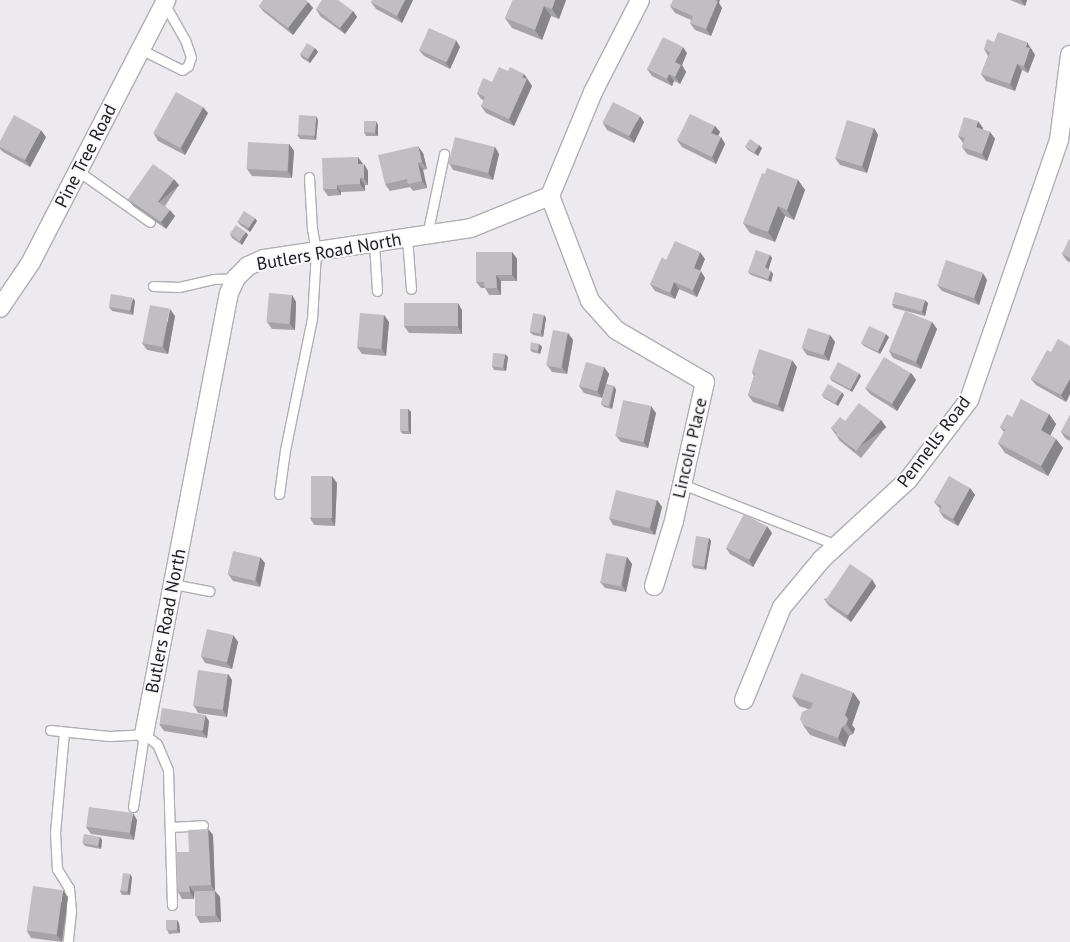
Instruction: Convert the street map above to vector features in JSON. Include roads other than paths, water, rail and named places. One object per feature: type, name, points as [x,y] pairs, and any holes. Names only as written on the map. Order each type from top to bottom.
[{"type":"street","points":[[550,196],[593,92],[640,0]]},
{"type":"street","name":"Pine Tree Road","points":[[0,308],[31,262],[165,2]]},
{"type":"street","name":"Pennells Road","points":[[744,700],[782,607],[822,559],[908,480],[969,400],[1059,140],[1070,55]]},
{"type":"street","name":"Butlers Road North","points":[[144,734],[229,293],[236,278],[248,266],[264,259],[471,228],[550,196]]},
{"type":"street","name":"Lincoln Place","points":[[550,196],[590,301],[616,330],[705,382],[682,484],[654,586]]},
{"type":"lane","points":[[140,49],[182,70],[188,66],[191,57],[185,40],[165,2]]},
{"type":"lane","points":[[427,235],[444,154]]},
{"type":"lane","points":[[78,171],[150,222]]},
{"type":"lane","points":[[279,494],[285,450],[312,319],[316,252],[312,229],[310,177]]},
{"type":"lane","points":[[407,238],[411,289]]},
{"type":"lane","points":[[374,243],[377,291]]},
{"type":"lane","points":[[153,286],[179,287],[213,278],[236,278]]},
{"type":"lane","points":[[682,484],[837,545]]},
{"type":"lane","points":[[173,584],[209,591]]},
{"type":"lane","points":[[50,730],[109,736],[144,734],[156,744],[168,770],[172,905]]},
{"type":"lane","points":[[64,732],[55,832],[57,869],[69,888],[71,911],[68,942]]},
{"type":"lane","points":[[132,807],[144,734]]},
{"type":"lane","points":[[170,827],[203,826]]}]
